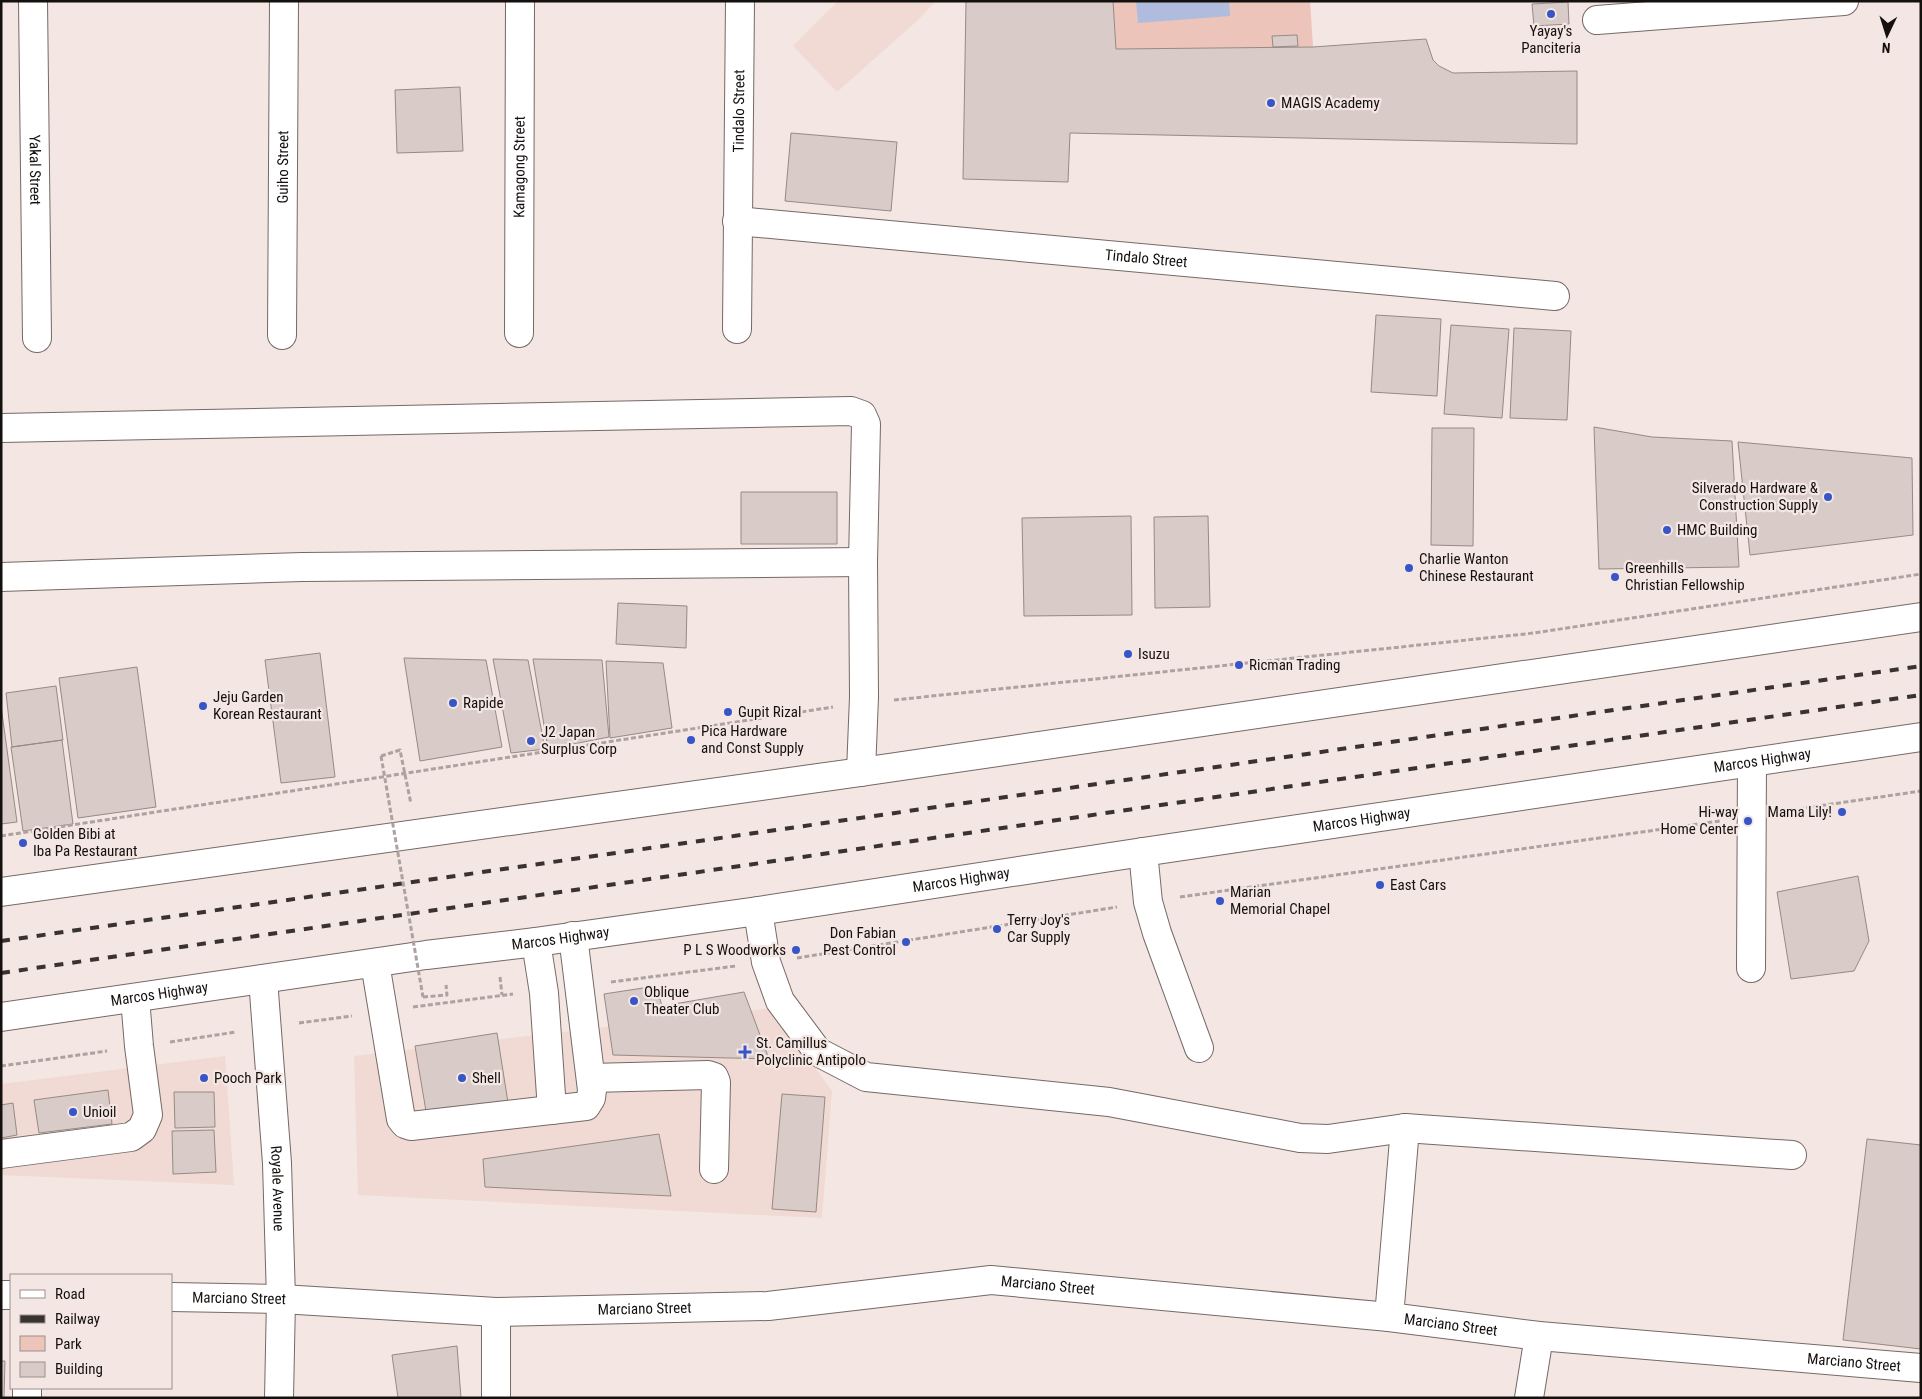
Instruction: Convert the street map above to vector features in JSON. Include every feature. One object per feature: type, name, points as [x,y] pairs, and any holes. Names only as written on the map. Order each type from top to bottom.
[{"type":"street","name":"Yakal Street","points":[[32,1],[37,338]]},
{"type":"street","name":"Guiho Street","points":[[282,335],[284,1]]},
{"type":"street","name":"Kamagong Street","points":[[519,333],[520,1]]},
{"type":"street","name":"Tindalo Street","points":[[737,329],[736,221],[740,1]]},
{"type":"street","points":[[1597,20],[1844,1]]},
{"type":"street","name":"Tindalo Street","points":[[736,221],[1555,296]]},
{"type":"street","points":[[1,428],[851,411],[862,415],[866,424],[863,562],[864,703],[861,772]]},
{"type":"street","points":[[1,577],[302,567],[863,562]]},
{"type":"street","points":[[1,892],[861,772],[1921,617]]},
{"type":"street","name":"Marcos Highway","points":[[1,1017],[758,910],[1921,738]]},
{"type":"street","points":[[1751,968],[1752,762]]},
{"type":"street","points":[[1142,852],[1148,902],[1157,933],[1199,1048]]},
{"type":"street","points":[[758,910],[766,962],[780,1000],[818,1052],[866,1077],[1110,1102],[1300,1138],[1328,1139],[1406,1128],[1792,1155]]},
{"type":"street","points":[[375,963],[402,1119],[405,1124],[411,1126],[586,1106],[591,1098],[591,1078],[573,936]]},
{"type":"street","points":[[536,942],[544,993],[552,1110]]},
{"type":"street","name":"Royale Avenue","points":[[264,979],[277,1163],[281,1299],[280,1398]]},
{"type":"street","points":[[1,1154],[131,1137],[142,1129],[148,1115],[139,1046],[136,998]]},
{"type":"street","points":[[591,1078],[708,1075],[714,1077],[716,1082],[714,1169]]},
{"type":"street","points":[[1389,1317],[1406,1128]]},
{"type":"street","name":"Marciano Street","points":[[172,1297],[281,1299],[496,1312],[768,1306],[991,1280],[1389,1317],[1539,1336],[1921,1368]]},
{"type":"street","points":[[496,1312],[496,1398]]},
{"type":"street","points":[[1529,1398],[1539,1336]]},
{"type":"path","points":[[1,836],[864,703],[1534,633],[1921,574]]},
{"type":"path","points":[[416,834],[400,750],[381,756],[423,997],[447,995],[446,983],[438,984]]},
{"type":"path","points":[[578,986],[766,962],[1148,902],[1921,791]]},
{"type":"path","points":[[1,1066],[502,995],[544,993]]},
{"type":"shaded area","points":[[838,1],[936,1],[918,20],[837,92],[793,46]]},
{"type":"shaded area","points":[[772,1008],[832,1091],[822,1218],[358,1195],[354,1056]]},
{"type":"shaded area","points":[[225,1056],[234,1185],[1,1175],[1,1084]]},
{"type":"green space","points":[[1113,1],[1310,1],[1313,47],[1116,49]]},
{"type":"water","points":[[1136,1],[1229,1],[1230,16],[1138,23]]},
{"type":"building","name":"MAGIS Academy","points":[[966,1],[1113,1],[1116,49],[1313,47],[1426,39],[1433,60],[1439,66],[1453,73],[1577,71],[1577,144],[1070,133],[1068,182],[963,179]]},
{"type":"building","name":"Yayay's Panciteria","points":[[1568,2],[1569,24],[1534,26],[1532,4]]},
{"type":"building","points":[[1297,35],[1298,46],[1273,47],[1272,36]]},
{"type":"building","points":[[460,87],[463,151],[397,153],[395,90]]},
{"type":"building","points":[[791,133],[897,142],[891,211],[785,201]]},
{"type":"building","points":[[1376,315],[1441,319],[1437,396],[1371,392]]},
{"type":"building","points":[[1451,325],[1509,329],[1502,418],[1444,414]]},
{"type":"building","points":[[1514,328],[1571,331],[1567,420],[1510,418]]},
{"type":"building","name":"HMC Building","points":[[1594,427],[1652,437],[1732,441],[1739,567],[1599,569]]},
{"type":"building","points":[[1432,428],[1474,428],[1473,546],[1431,545]]},
{"type":"building","name":"Silverado Hardware & Construction Supply","points":[[1738,442],[1912,458],[1913,535],[1750,555]]},
{"type":"building","points":[[741,492],[837,492],[837,544],[741,544]]},
{"type":"building","points":[[1131,516],[1132,615],[1024,616],[1022,518]]},
{"type":"building","points":[[1208,516],[1210,607],[1155,608],[1154,517]]},
{"type":"building","points":[[618,603],[687,606],[686,648],[616,644]]},
{"type":"building","points":[[320,653],[335,777],[281,783],[265,660]]},
{"type":"building","name":"Rapide","points":[[404,658],[486,660],[502,747],[420,761]]},
{"type":"building","points":[[493,659],[528,660],[545,749],[511,753]]},
{"type":"building","points":[[533,659],[602,660],[609,737],[548,749]]},
{"type":"building","points":[[606,661],[663,663],[672,728],[610,738]]},
{"type":"building","points":[[137,667],[156,807],[78,818],[59,678]]},
{"type":"building","points":[[56,686],[63,740],[12,747],[6,693]]},
{"type":"building","points":[[1,706],[17,822],[1,824]]},
{"type":"building","points":[[62,740],[73,824],[23,831],[11,747]]},
{"type":"building","points":[[1858,876],[1869,941],[1854,971],[1791,979],[1777,892]]},
{"type":"building","points":[[656,986],[662,1006],[744,992],[769,1059],[613,1055],[604,994]]},
{"type":"building","name":"Shell","points":[[497,1033],[509,1109],[428,1123],[415,1046]]},
{"type":"building","name":"Unioil","points":[[108,1090],[112,1124],[39,1133],[34,1100]]},
{"type":"building","points":[[174,1092],[214,1092],[215,1127],[175,1128]]},
{"type":"building","points":[[782,1094],[825,1097],[816,1212],[772,1209]]},
{"type":"building","points":[[13,1103],[17,1135],[1,1138],[1,1105]]},
{"type":"building","points":[[214,1130],[216,1172],[173,1174],[172,1131]]},
{"type":"building","points":[[659,1134],[671,1196],[485,1187],[483,1159]]},
{"type":"building","points":[[1867,1139],[1921,1145],[1921,1349],[1843,1340]]},
{"type":"building","points":[[457,1346],[461,1398],[398,1398],[392,1355]]},
{"type":"building","points":[[1,1361],[5,1361],[4,1398],[1,1398]]},
{"type":"railway","points":[[1,941],[1921,666]]},
{"type":"railway","points":[[1,973],[1921,695]]},
{"type":"place","name":"Yayay's Panciteria","points":[[1551,14]]},
{"type":"place","name":"MAGIS Academy","points":[[1271,103]]},
{"type":"place","name":"Silverado Hardware & Construction Supply","points":[[1828,497]]},
{"type":"place","name":"HMC Building","points":[[1667,530]]},
{"type":"place","name":"Charlie Wanton Chinese Restaurant","points":[[1409,568]]},
{"type":"place","name":"Greenhills Christian Fellowship","points":[[1615,577]]},
{"type":"place","name":"Isuzu","points":[[1128,654]]},
{"type":"place","name":"Ricman Trading","points":[[1239,665]]},
{"type":"place","name":"Rapide","points":[[453,703]]},
{"type":"place","name":"Jeju Garden Korean Restaurant","points":[[203,706]]},
{"type":"place","name":"Gupit Rizal","points":[[728,712]]},
{"type":"place","name":"Pica Hardware and Const Supply","points":[[691,740]]},
{"type":"place","name":"J2 Japan Surplus Corp","points":[[531,741]]},
{"type":"place","name":"Mama Lily!","points":[[1842,812]]},
{"type":"place","name":"Hi-way Home Center","points":[[1748,821]]},
{"type":"place","name":"Golden Bibi at Iba Pa Restaurant","points":[[23,843]]},
{"type":"place","name":"East Cars","points":[[1380,885]]},
{"type":"place","name":"Marian Memorial Chapel","points":[[1220,901]]},
{"type":"place","name":"Terry Joy's Car Supply","points":[[997,929]]},
{"type":"place","name":"Don Fabian Pest Control","points":[[906,942]]},
{"type":"place","name":"P L S Woodworks","points":[[796,950]]},
{"type":"place","name":"Oblique Theater Club","points":[[634,1001]]},
{"type":"place","name":"St. Camillus Polyclinic Antipolo","points":[[745,1052]]},
{"type":"place","name":"Pooch Park","points":[[204,1078]]},
{"type":"place","name":"Shell","points":[[462,1078]]},
{"type":"place","name":"Unioil","points":[[73,1112]]}]
